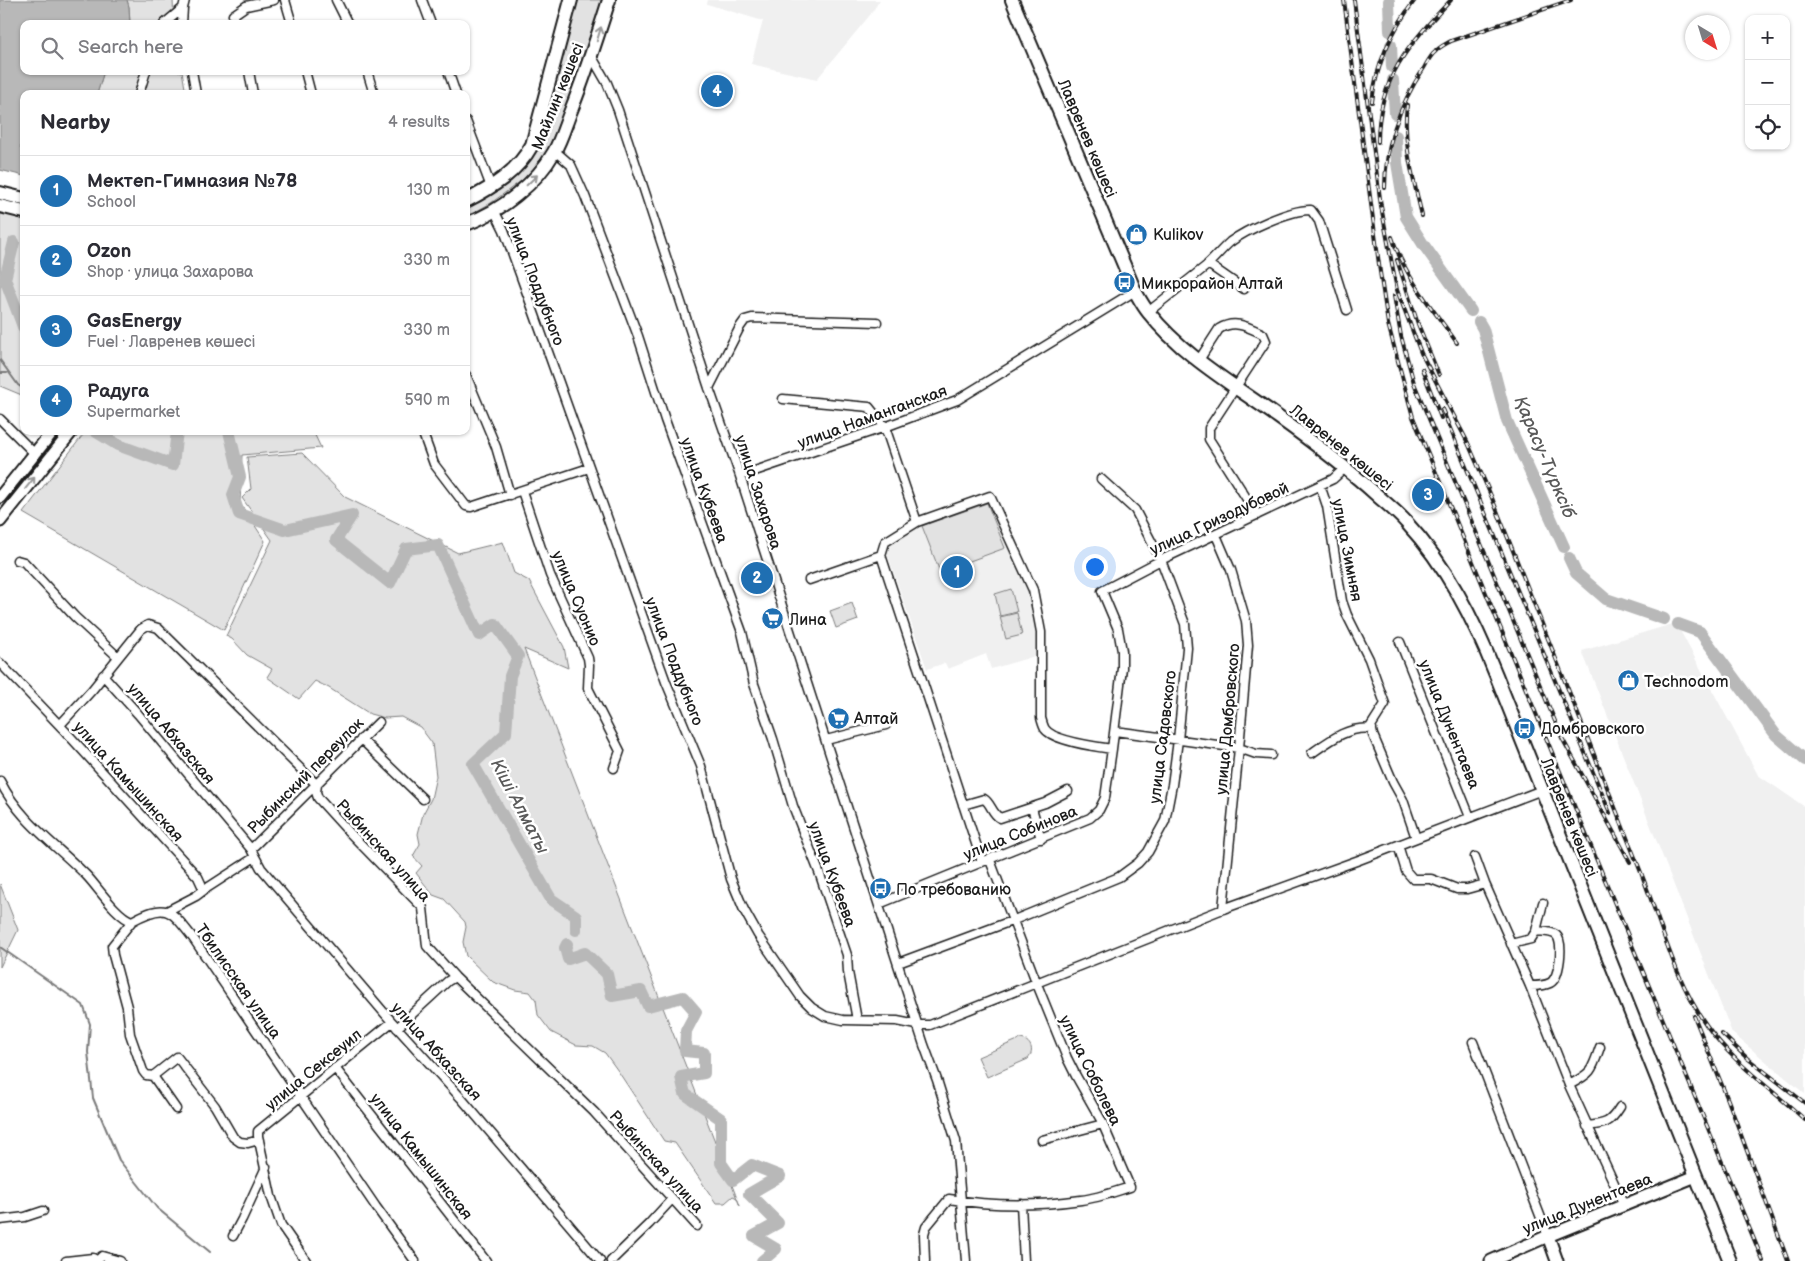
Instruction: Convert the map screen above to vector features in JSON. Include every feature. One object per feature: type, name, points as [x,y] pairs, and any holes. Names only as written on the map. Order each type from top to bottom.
[{"type":"main road","name":"Майлин көшесі","points":[[470,199],[491,187],[516,167],[526,156],[532,145],[571,0]]},
{"type":"main road","name":"Майлин көшесі","points":[[470,222],[494,210],[525,187],[538,174],[555,151],[592,57],[609,0]]},
{"type":"main road","name":"Лавренев көшесі","points":[[1012,0],[1135,291],[1148,312],[1199,360],[1346,467],[1407,523],[1434,557],[1463,601],[1480,634],[1730,1261]]},
{"type":"main road","points":[[0,193],[20,198]]},
{"type":"main road","points":[[0,206],[20,211]]},
{"type":"street","points":[[235,20],[233,15],[246,6],[274,0]]},
{"type":"street","points":[[285,0],[291,20]]},
{"type":"street","points":[[336,0],[346,20]]},
{"type":"street","points":[[422,0],[430,20]]},
{"type":"street","points":[[168,20],[184,4]]},
{"type":"street","points":[[182,20],[184,4]]},
{"type":"street","name":"улица Захарова","points":[[592,57],[607,83],[618,110],[709,388],[740,476],[945,1104],[956,1141],[966,1261]]},
{"type":"street","points":[[140,90],[145,75]]},
{"type":"street","points":[[193,75],[195,90]]},
{"type":"street","points":[[251,75],[252,90]]},
{"type":"street","points":[[306,75],[310,90]]},
{"type":"street","points":[[368,75],[373,90]]},
{"type":"street","points":[[449,75],[455,90]]},
{"type":"street","points":[[470,133],[491,187]]},
{"type":"street","name":"улица Кубеева","points":[[555,151],[571,165],[585,196],[638,336],[668,429],[742,632],[754,684],[794,806],[848,955],[848,972],[857,1020]]},
{"type":"street","name":"улица Поддубного","points":[[494,210],[526,290],[663,673],[701,766],[731,880],[744,910],[758,935],[800,996],[812,1008],[825,1016],[843,1020],[896,1021],[918,1025]]},
{"type":"street","points":[[1148,312],[1208,264],[1233,240],[1295,211],[1311,210],[1320,221],[1347,310]]},
{"type":"street","points":[[1208,264],[1244,290]]},
{"type":"street","name":"улица Наманганская","points":[[740,476],[885,427],[957,400],[1135,291]]},
{"type":"street","points":[[709,388],[745,320],[752,318],[877,322]]},
{"type":"street","points":[[1199,360],[1224,326],[1239,324],[1263,334],[1266,341],[1209,428],[1209,439],[1257,515]]},
{"type":"street","points":[[470,385],[496,447],[510,495]]},
{"type":"street","points":[[783,399],[865,406],[871,410],[885,427],[917,522]]},
{"type":"street","points":[[0,419],[34,454]]},
{"type":"street","points":[[0,497],[50,435]]},
{"type":"street","points":[[0,522],[69,435]]},
{"type":"street","points":[[423,435],[434,464],[466,506],[472,507],[589,468]]},
{"type":"street","name":"улица Гризодубовой","points":[[1102,591],[1161,560],[1333,479],[1346,467]]},
{"type":"street","name":"улица Садовского","points":[[898,963],[1014,920],[1119,877],[1138,863],[1148,852],[1165,821],[1178,740],[1187,648],[1185,624],[1161,560],[1135,510],[1100,479]]},
{"type":"street","name":"улица Зимняя","points":[[1320,485],[1327,506],[1342,601],[1369,658],[1385,704],[1371,726],[1372,729]]},
{"type":"street","name":"улица Суонио","points":[[522,491],[550,575],[588,658],[588,688],[620,751],[614,768]]},
{"type":"street","points":[[982,862],[881,554],[885,542],[917,522],[990,496],[1033,590],[1041,632],[1041,718],[1046,730],[1072,742],[1112,749]]},
{"type":"street","name":"улица Домбровского","points":[[1216,535],[1231,570],[1246,621],[1248,645],[1240,748],[1223,909]]},
{"type":"street","points":[[809,580],[881,554]]},
{"type":"street","points":[[17,560],[24,562],[75,617],[118,657]]},
{"type":"street","name":"улица Собинова","points":[[879,904],[1042,839],[1090,818],[1099,810],[1104,798],[1115,731],[1122,668],[1122,651],[1118,629],[1102,591]]},
{"type":"street","name":"Рыбинская улица","points":[[60,725],[141,629],[148,625],[158,628],[317,785],[316,792],[318,798],[348,832],[423,908],[427,946],[455,977],[594,1112],[697,1226]]},
{"type":"street","name":"улица Дунентаева","points":[[1400,642],[1470,817]]},
{"type":"street","name":"улица Камышинская","points":[[0,663],[60,725],[198,877],[204,890]]},
{"type":"street","name":"улица Абхазская","points":[[103,676],[138,714],[251,849],[262,868],[395,1025],[461,1098],[600,1261]]},
{"type":"street","name":"Рыбинский переулок","points":[[251,849],[379,722]]},
{"type":"street","points":[[826,740],[886,725]]},
{"type":"street","points":[[1312,753],[1334,738],[1362,727],[1372,729],[1389,774],[1406,807],[1416,838]]},
{"type":"street","points":[[1115,731],[1240,748],[1256,754],[1271,755]]},
{"type":"street","points":[[361,739],[423,799]]},
{"type":"street","points":[[0,781],[15,806],[34,828],[86,876],[110,903],[128,920],[132,921]]},
{"type":"street","points":[[918,1025],[930,1025],[956,1016],[1223,909],[1542,790]]},
{"type":"street","points":[[963,804],[987,800],[1000,818],[1032,808],[1068,791]]},
{"type":"street","points":[[1032,808],[1042,839]]},
{"type":"street","points":[[1398,845],[1406,871],[1413,879],[1431,879],[1457,889],[1467,890],[1485,884]]},
{"type":"street","points":[[176,1109],[153,1076],[146,1075],[142,1070],[130,1034],[127,1007],[112,946],[132,921],[151,911],[167,911],[196,896],[255,857]]},
{"type":"street","points":[[1476,857],[1485,884],[1530,986],[1569,1086],[1624,1205]]},
{"type":"street","name":"улица Соболева","points":[[962,1201],[1021,1204],[1081,1200],[1130,1187],[1103,1124],[1076,1076],[1037,984],[990,860]]},
{"type":"street","points":[[1511,944],[1531,940],[1536,931],[1543,903]]},
{"type":"street","name":"Тбилисская улица","points":[[167,911],[179,920],[193,938],[376,1207],[415,1261]]},
{"type":"street","points":[[1530,986],[1548,984],[1554,980],[1558,970],[1560,943],[1557,936],[1551,933],[1536,931]]},
{"type":"street","name":"улица Сексеуил","points":[[259,1140],[258,1130],[302,1096],[307,1089],[395,1025],[455,977]]},
{"type":"street","points":[[1473,1042],[1558,1261]]},
{"type":"street","points":[[1569,1086],[1590,1072],[1600,1047]]},
{"type":"street","points":[[153,1076],[176,1057],[215,1106],[233,1137],[240,1142],[248,1143],[259,1140],[271,1196],[281,1225],[306,1261]]},
{"type":"street","name":"улица Камышинская","points":[[334,1068],[486,1261]]},
{"type":"street","points":[[1587,1126],[1607,1123],[1613,1119],[1620,1107]]},
{"type":"street","points":[[1042,1140],[1103,1124]]},
{"type":"street","points":[[233,1236],[266,1167]]},
{"type":"street","name":"улица Дунентаева","points":[[1491,1261],[1696,1176]]},
{"type":"street","points":[[611,1261],[672,1199]]},
{"type":"street","points":[[925,1261],[924,1234],[926,1226],[949,1199],[962,1201]]},
{"type":"street","points":[[1021,1204],[1024,1261]]},
{"type":"street","points":[[0,1220],[25,1217],[43,1211]]},
{"type":"street","points":[[66,1261],[93,1258],[97,1261],[102,1256],[120,1261]]},
{"type":"shaded area","points":[[0,0],[127,0],[130,20],[20,20],[20,75],[103,75],[98,90],[20,90],[20,175],[0,170]]},
{"type":"shaded area","points":[[127,0],[173,0],[174,20],[130,20]]},
{"type":"shaded area","points":[[577,0],[605,0],[577,78],[547,152],[525,178],[491,203],[470,215],[470,204],[475,202],[541,134]]},
{"type":"shaded area","points":[[708,0],[880,0],[870,15],[817,79],[751,64],[763,21],[707,4]]},
{"type":"shaded area","points":[[103,75],[183,75],[185,90],[98,90]]},
{"type":"shaded area","points":[[0,211],[20,217],[20,394],[0,386]]},
{"type":"shaded area","points":[[54,435],[62,435],[0,513],[0,502]]},
{"type":"shaded area","points":[[83,435],[315,435],[321,448],[242,455],[240,503],[265,541],[224,630],[23,513]]},
{"type":"shaded area","points":[[302,453],[345,497],[458,553],[503,542],[514,573],[529,581],[564,647],[568,668],[524,649],[737,1198],[733,1196],[725,1203],[716,1203],[675,1143],[664,1141],[605,1053],[593,1046],[576,1045],[551,1032],[538,1015],[536,1000],[530,992],[515,990],[493,982],[466,956],[463,942],[465,922],[444,899],[433,895],[416,873],[422,866],[413,856],[420,844],[418,834],[423,814],[431,799],[436,776],[432,743],[420,727],[401,717],[385,718],[370,714],[315,681],[299,699],[267,677],[272,669],[247,655],[232,639],[226,636],[272,540],[242,498],[251,489],[247,457]]},
{"type":"shaded area","points":[[987,500],[1029,590],[1038,633],[1035,656],[991,669],[986,654],[948,669],[945,663],[927,669],[887,553],[888,546],[893,540],[918,526]]},
{"type":"shaded area","points":[[987,503],[1005,548],[940,572],[922,526]]},
{"type":"shaded area","points":[[1011,589],[1017,612],[1000,616],[995,594]]},
{"type":"shaded area","points":[[852,603],[858,620],[836,628],[830,611]]},
{"type":"shaded area","points":[[1017,613],[1022,635],[1006,639],[1000,617]]},
{"type":"shaded area","points":[[1676,623],[1758,775],[1805,807],[1805,1094],[1732,1033],[1582,651]]},
{"type":"shaded area","points":[[0,884],[18,930],[0,967]]},
{"type":"shaded area","points":[[1020,1039],[1027,1041],[1031,1046],[1031,1053],[1028,1059],[987,1077],[978,1057]]},
{"type":"waterway","name":"Қарасу-Түрксіб","points":[[1389,1],[1390,31]]},
{"type":"waterway","name":"Қарасу-Түрксіб","points":[[1391,45],[1392,67]]},
{"type":"waterway","name":"Қарасу-Түрксіб","points":[[1393,80],[1395,114]]},
{"type":"waterway","name":"Қарасу-Түрксіб","points":[[1396,136],[1397,163],[1406,217],[1471,311]]},
{"type":"waterway","name":"Кіші Алматы","points":[[14,242],[5,279],[20,318]]},
{"type":"waterway","name":"Қарасу-Түрксіб","points":[[1479,322],[1483,329],[1507,421],[1564,547]]},
{"type":"waterway","points":[[0,360],[20,386]]},
{"type":"waterway","points":[[0,373],[7,373]]},
{"type":"waterway","name":"Кіші Алматы","points":[[102,435],[118,445],[173,465],[177,435]]},
{"type":"waterway","name":"Кіші Алматы","points":[[230,435],[240,477],[233,495],[239,514],[285,530],[352,515],[336,540],[390,583],[406,549],[438,545],[479,635],[495,624],[518,656],[510,676],[506,733],[473,764],[551,899],[576,916],[576,930]]},
{"type":"waterway","name":"Қарасу-Түрксіб","points":[[1569,558],[1576,573],[1606,599],[1664,619]]},
{"type":"waterway","name":"Қарасу-Түрксіб","points":[[1678,624],[1700,632],[1776,735],[1805,760]]},
{"type":"waterway","name":"Кіші Алматы","points":[[567,944],[565,948],[568,959],[585,953],[607,974],[612,996],[641,991],[648,1006],[683,997],[696,1012],[686,1031],[685,1051],[704,1053],[704,1073],[681,1077],[685,1094],[721,1119],[721,1163],[733,1180],[752,1165],[780,1176],[749,1194],[778,1223],[754,1236],[776,1249],[762,1261]]},
{"type":"waterway","points":[[0,947],[83,1005],[90,1024],[88,1052],[93,1098],[119,1160],[157,1208],[210,1252]]},
{"type":"railway","points":[[1344,0],[1388,324],[1413,417],[1763,1261]]},
{"type":"railway","points":[[1354,0],[1381,206],[1397,290],[1421,353],[1468,443],[1492,498],[1644,881],[1684,987],[1717,1039],[1753,1075],[1805,1120]]},
{"type":"railway","points":[[1372,102],[1377,74],[1386,48],[1399,23],[1415,0]]},
{"type":"railway","points":[[1378,142],[1379,119],[1390,81],[1409,47],[1451,0]]},
{"type":"railway","points":[[1385,188],[1391,141],[1401,110],[1415,82],[1433,54],[1451,41],[1571,0]]},
{"type":"railway","points":[[1407,105],[1407,147],[1422,216]]},
{"type":"railway","points":[[1392,237],[1397,251],[1412,279],[1457,343]]},
{"type":"railway","points":[[1397,260],[1418,324],[1439,375]]},
{"type":"railway","points":[[1394,296],[1401,336],[1414,383],[1562,738],[1630,862]]},
{"type":"railway","points":[[1422,369],[1441,418]]},
{"type":"railway","points":[[1442,409],[1610,813]]},
{"type":"railway","points":[[1694,1016],[1728,1100],[1788,1261]]},
{"type":"railway","points":[[1722,1034],[1747,1058],[1805,1103]]},
{"type":"place","name":"Радуга","points":[[717,91]]},
{"type":"place","name":"Kulikov","points":[[1137,234]]},
{"type":"place","name":"Микрорайон Алтай","points":[[1125,283]]},
{"type":"place","name":"GasEnergy","points":[[1428,495]]},
{"type":"place","name":"Мектеп-Гимназия №78","points":[[957,572]]},
{"type":"place","name":"Ozon","points":[[757,578]]},
{"type":"place","name":"Лина","points":[[773,619]]},
{"type":"place","name":"Technodom","points":[[1628,681]]},
{"type":"place","name":"Алтай","points":[[838,718]]},
{"type":"place","name":"Домбровского","points":[[1525,728]]},
{"type":"place","name":"По требованию","points":[[880,889]]}]
